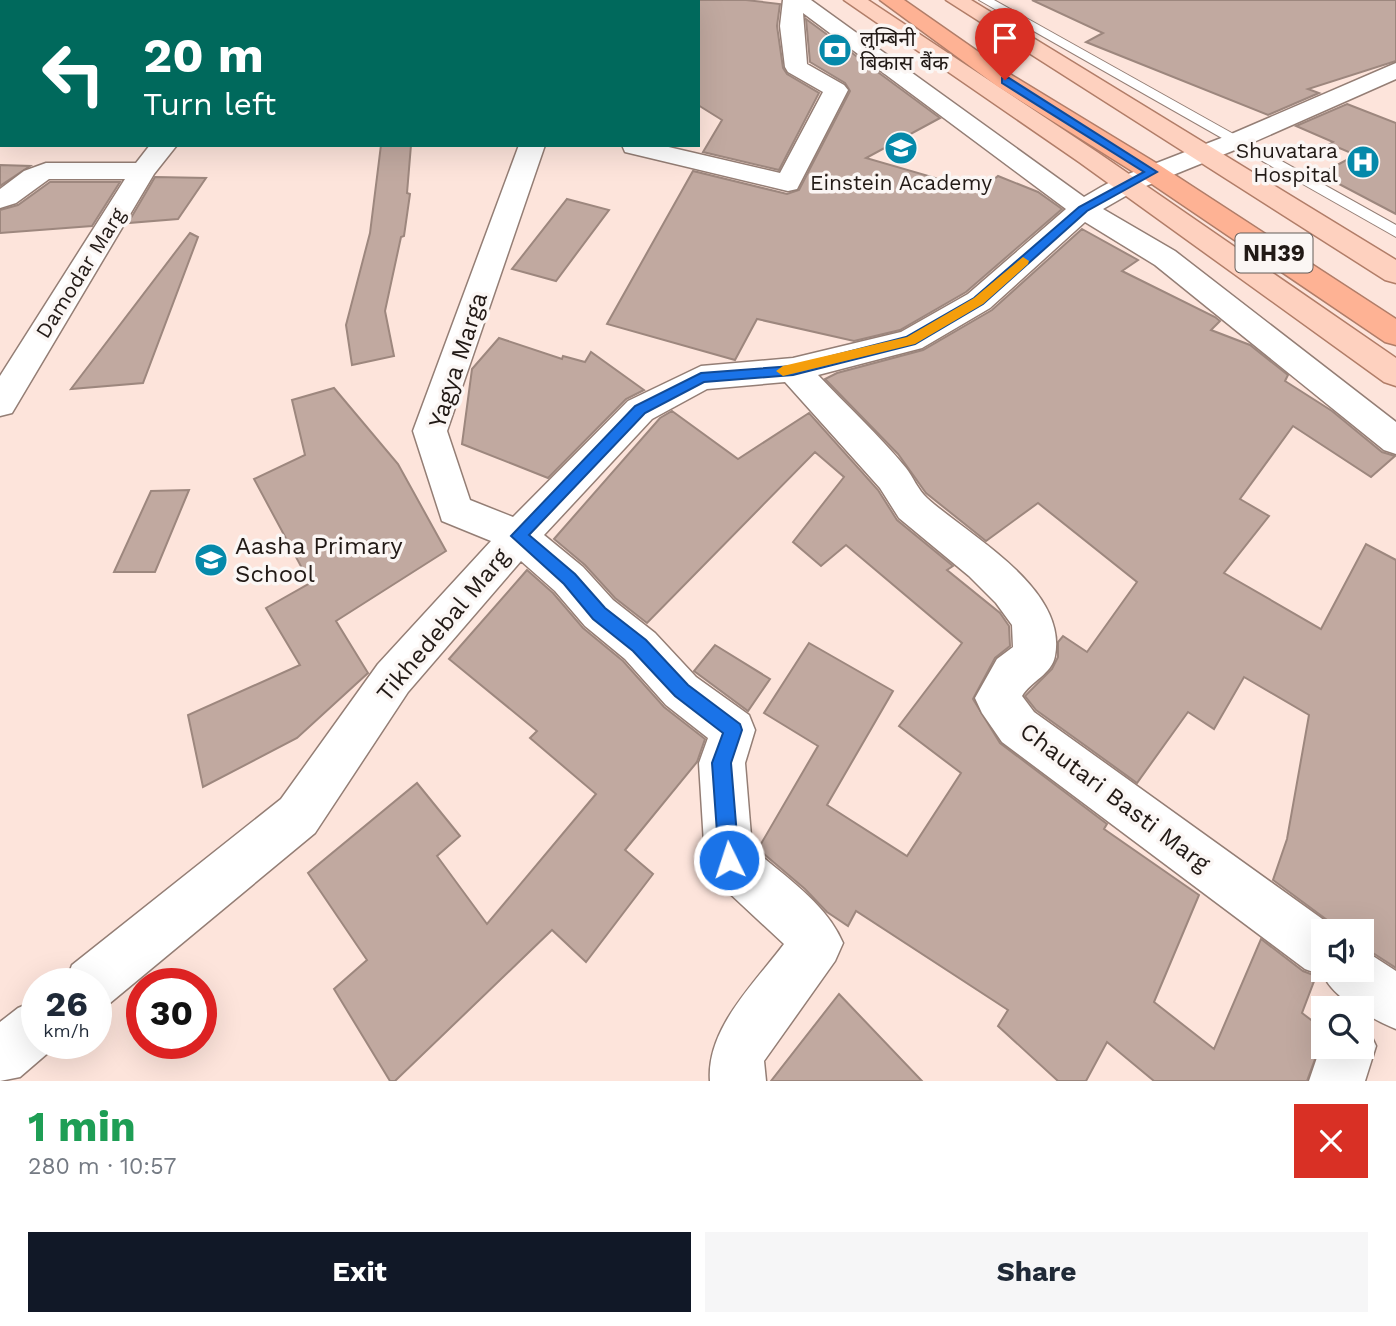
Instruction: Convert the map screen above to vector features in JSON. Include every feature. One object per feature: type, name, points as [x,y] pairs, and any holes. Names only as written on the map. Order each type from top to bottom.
[{"type":"highway","name":"NH39","points":[[890,0],[1005,80],[1396,334]]},
{"type":"highway","name":"NH39","points":[[921,0],[1151,174],[1360,281]]},
{"type":"main road","points":[[854,0],[1151,174],[1396,374]]},
{"type":"main road","points":[[956,0],[1396,273]]},
{"type":"street","points":[[634,147],[788,183],[836,90],[796,67],[791,26],[793,0]]},
{"type":"street","points":[[798,0],[1083,209],[1164,258],[1396,441]]},
{"type":"street","name":"Tikhedebal Marg","points":[[111,968],[298,816],[393,678],[519,536],[640,410],[701,378],[793,370],[911,340],[979,301],[1083,209],[1151,174],[1238,140],[1396,70]]},
{"type":"street","name":"Damodar Marg","points":[[0,404],[143,171],[162,147]]},
{"type":"street","name":"Yagya Marga","points":[[519,536],[455,510],[430,431],[531,147]]},
{"type":"street","points":[[0,200],[33,175],[47,172],[143,171]]},
{"type":"street","name":"Chautari Basti Marg","points":[[793,370],[893,478],[912,507],[983,564],[1010,591],[1032,620],[1034,656],[1012,673],[997,698],[1018,727],[1311,942]]},
{"type":"street","points":[[519,536],[569,579],[599,613],[639,646],[681,691],[733,730],[722,763],[729,860],[800,924],[817,943],[744,1042],[736,1061],[738,1081]]},
{"type":"street","points":[[0,1057],[21,1040]]},
{"type":"street","points":[[1338,1081],[1344,1059]]},
{"type":"lane","points":[[985,0],[1118,77],[1238,140],[1396,232]]},
{"type":"building","points":[[700,0],[746,0],[780,4],[777,26],[783,68],[787,74],[819,93],[779,170],[703,152],[722,120],[700,106]]},
{"type":"building","points":[[1032,0],[1396,0],[1396,61],[1308,89],[1319,93],[1268,115],[1086,42],[1103,33]]},
{"type":"building","points":[[806,19],[940,118],[866,158],[980,191],[998,176],[1038,192],[1062,209],[966,292],[900,330],[854,341],[757,319],[735,360],[607,324],[693,171],[787,194],[799,190],[850,91],[845,83],[810,62]]},
{"type":"building","name":"Shuvatara Hospital","points":[[1347,104],[1396,123],[1396,214],[1320,174],[1356,155],[1296,126]]},
{"type":"building","points":[[381,147],[411,147],[407,193],[410,194],[404,236],[401,237],[385,311],[394,356],[352,365],[346,325],[370,233]]},
{"type":"building","points":[[0,165],[30,166],[0,186]]},
{"type":"building","points":[[155,177],[206,178],[178,219],[128,223]]},
{"type":"building","points":[[50,182],[120,182],[92,226],[0,233],[0,210],[18,205]]},
{"type":"building","points":[[567,199],[609,210],[556,281],[512,269]]},
{"type":"building","points":[[1082,229],[1138,260],[1122,271],[1215,317],[1220,321],[1211,330],[1250,345],[1288,375],[1285,381],[1332,411],[1382,452],[1395,456],[1371,477],[1293,426],[1240,499],[1269,516],[1224,573],[1321,629],[1366,544],[1396,560],[1396,968],[1374,954],[1374,919],[1326,919],[1273,880],[1287,839],[1309,715],[1244,677],[1214,729],[1188,712],[1137,783],[1036,710],[1025,696],[1052,669],[1058,657],[1058,642],[1063,636],[1087,652],[1137,582],[1038,503],[986,541],[926,493],[898,454],[825,379],[837,373],[923,350],[992,310]]},
{"type":"building","points":[[190,233],[198,237],[143,383],[71,389]]},
{"type":"building","points":[[499,338],[562,359],[563,356],[585,362],[591,352],[644,390],[626,399],[548,478],[462,444],[472,369]]},
{"type":"building","points":[[334,388],[398,464],[446,551],[336,621],[368,673],[297,738],[203,787],[188,715],[300,665],[266,608],[310,583],[254,479],[305,455],[292,400]]},
{"type":"building","points":[[672,411],[738,459],[809,413],[878,490],[897,520],[953,566],[947,570],[1000,613],[1009,626],[1010,646],[995,658],[973,699],[1000,743],[1107,824],[1104,829],[1199,895],[1154,1002],[1214,1049],[1261,939],[1311,974],[1311,982],[1314,982],[1302,1013],[1311,1020],[1311,1059],[1315,1059],[1307,1081],[1154,1081],[1107,1042],[1086,1081],[1058,1081],[998,1026],[1008,1010],[856,911],[848,926],[827,912],[805,889],[758,849],[818,746],[764,713],[809,643],[893,691],[827,805],[907,856],[961,773],[899,726],[962,643],[846,545],[821,566],[793,542],[844,477],[815,452],[647,623],[615,598],[585,565],[554,539],[660,418]]},
{"type":"building","points":[[189,490],[155,572],[114,572],[151,491]]},
{"type":"building","points":[[527,570],[553,593],[583,628],[623,661],[664,707],[705,739],[697,762],[625,850],[653,874],[586,962],[552,930],[395,1081],[390,1081],[334,989],[367,960],[308,873],[417,783],[460,836],[437,856],[487,924],[596,794],[530,738],[537,731],[449,659]]},
{"type":"building","points":[[715,645],[770,679],[748,711],[694,671]]},
{"type":"building","points":[[839,994],[922,1081],[771,1081]]},
{"type":"slow traffic","points":[[783,371],[911,340],[979,301],[1023,261]]},
{"type":"place","name":"लुम्बिनी बिकास बैंक","points":[[835,50]]},
{"type":"place","name":"Einstein Academy","points":[[901,148]]},
{"type":"place","name":"Shuvatara Hospital","points":[[1363,162]]},
{"type":"place","name":"Aasha Primary School","points":[[211,560]]},
{"type":"route","points":[[729,860],[722,763],[733,730],[681,691],[639,646],[599,613],[569,579],[519,536],[640,410],[662,397],[701,378],[793,370],[911,340],[979,301],[1083,209],[1152,172],[1005,80]]}]
